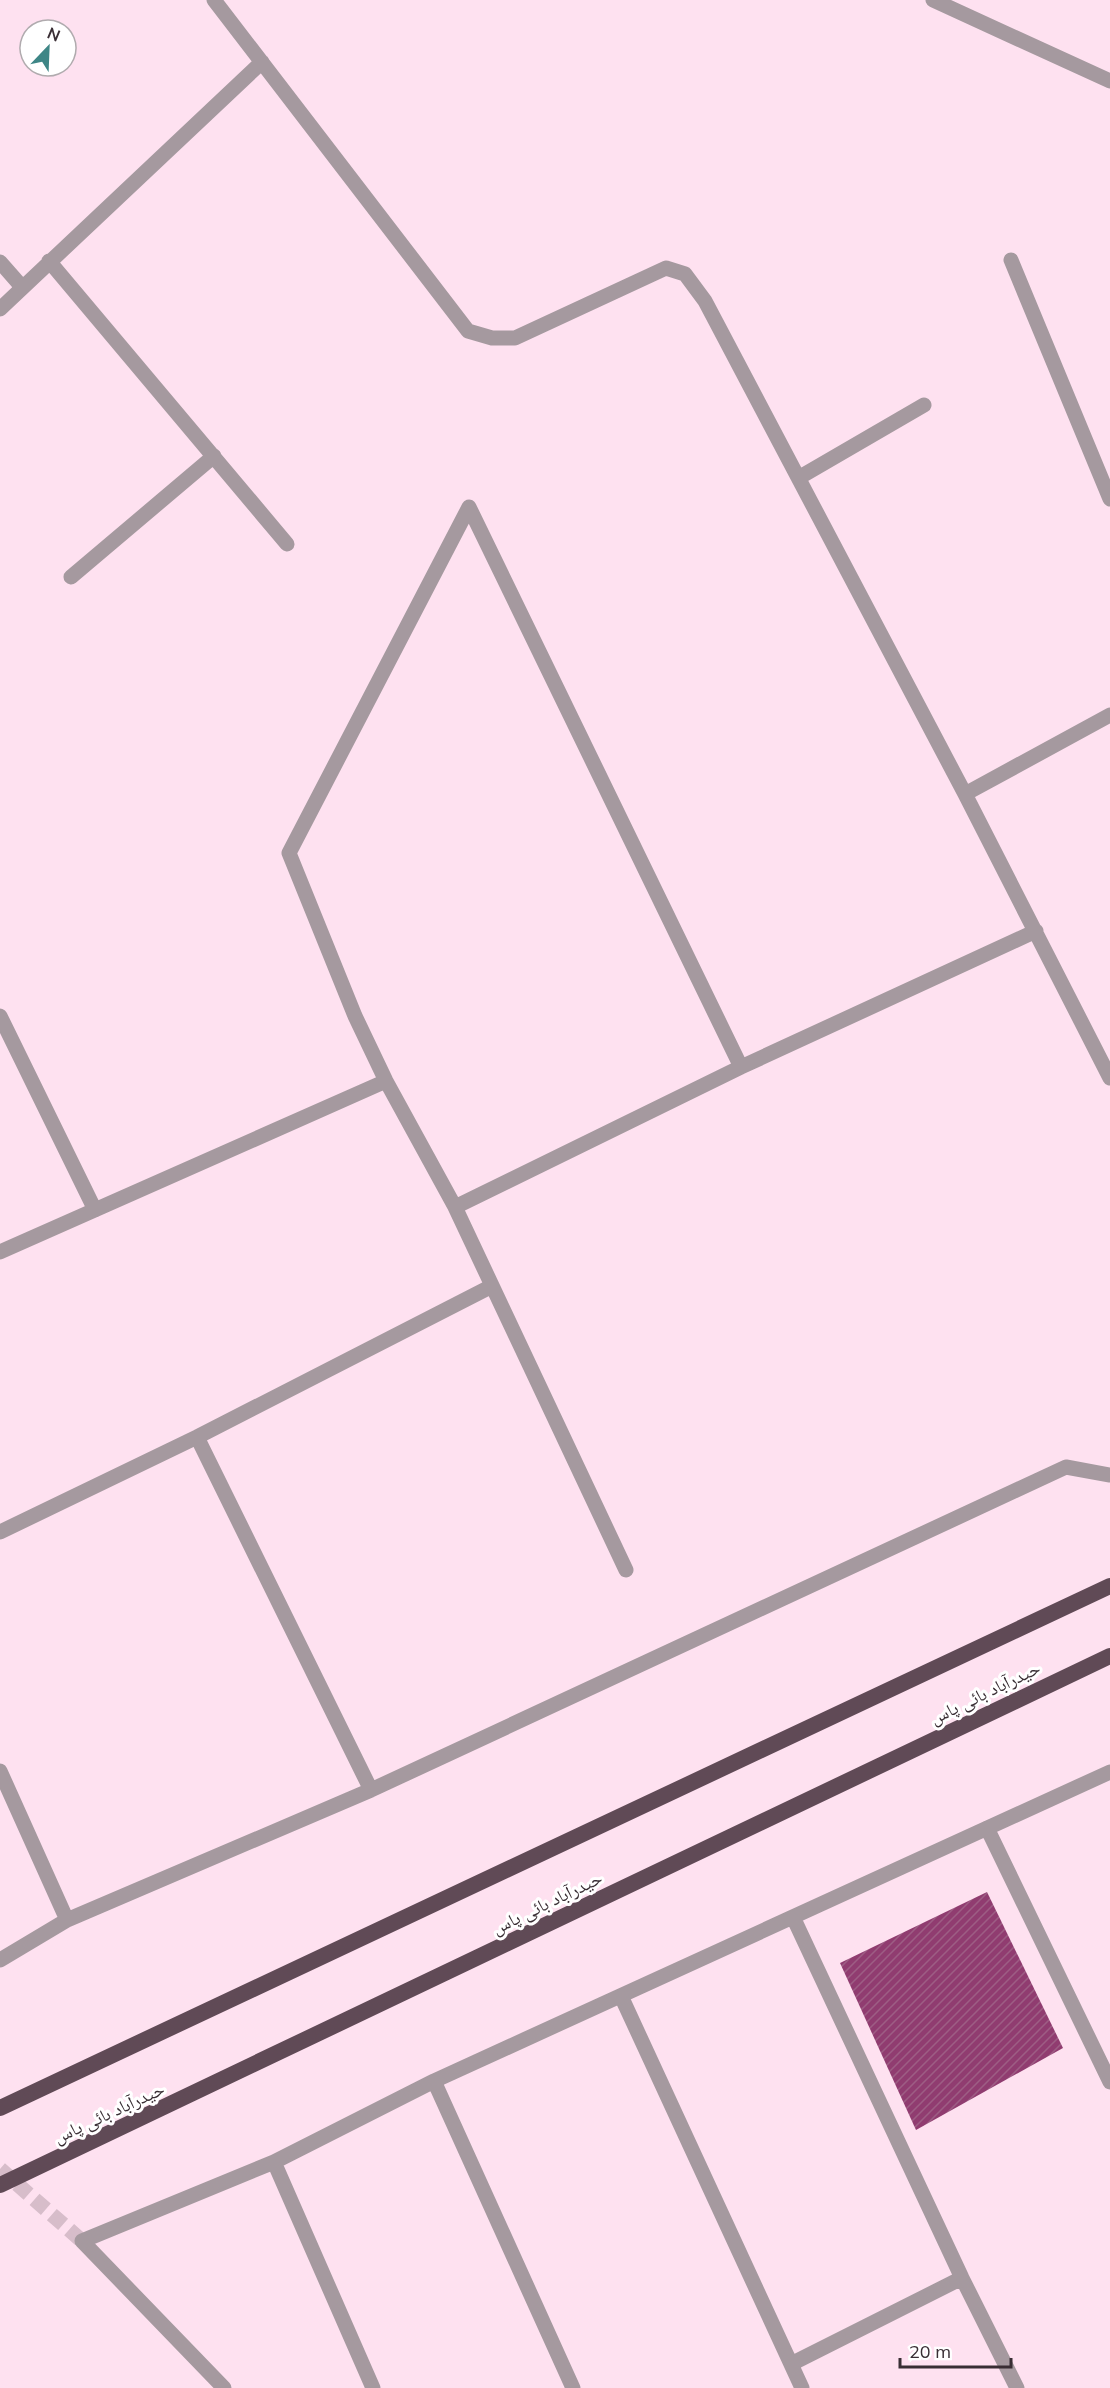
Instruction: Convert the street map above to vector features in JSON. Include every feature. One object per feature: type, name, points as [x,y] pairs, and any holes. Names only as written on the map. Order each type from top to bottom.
[{"type":"highway","points":[[0,2108],[1110,1586]]},
{"type":"highway","name":"حیدرآباد بائی پاس","points":[[0,2185],[1110,1656]]},
{"type":"street","points":[[214,0],[468,331],[492,338],[515,338],[666,268],[685,274],[705,301],[800,477],[1110,1078]]},
{"type":"street","points":[[933,0],[1110,81]]},
{"type":"street","points":[[0,309],[262,62]]},
{"type":"street","points":[[1011,260],[1110,498]]},
{"type":"street","points":[[49,261],[287,544]]},
{"type":"street","points":[[0,262],[21,287]]},
{"type":"street","points":[[800,477],[924,405]]},
{"type":"street","points":[[71,578],[214,456]]},
{"type":"street","points":[[626,1570],[455,1207],[386,1081],[355,1016],[289,853],[469,507],[741,1067]]},
{"type":"street","points":[[965,794],[1110,715]]},
{"type":"street","points":[[455,1207],[741,1067],[1036,931]]},
{"type":"street","points":[[0,1016],[95,1210]]},
{"type":"street","points":[[0,1252],[386,1081]]},
{"type":"street","points":[[0,1532],[197,1437],[492,1286]]},
{"type":"street","points":[[197,1437],[371,1790]]},
{"type":"street","points":[[0,1960],[67,1920],[371,1790],[1066,1467],[1110,1475]]},
{"type":"street","points":[[0,1771],[67,1920]]},
{"type":"street","points":[[224,2388],[82,2241],[274,2162],[434,2081],[1110,1772]]},
{"type":"street","points":[[987,1828],[1110,2082]]},
{"type":"street","points":[[793,1917],[962,2278],[1017,2388]]},
{"type":"street","points":[[621,1996],[802,2388]]},
{"type":"street","points":[[434,2081],[573,2388]]},
{"type":"street","points":[[274,2162],[373,2388]]},
{"type":"street","points":[[791,2364],[962,2278]]},
{"type":"building","points":[[987,1892],[1063,2048],[916,2130],[840,1963]]},
{"type":"tunnel","points":[[0,2169],[82,2241]]}]
